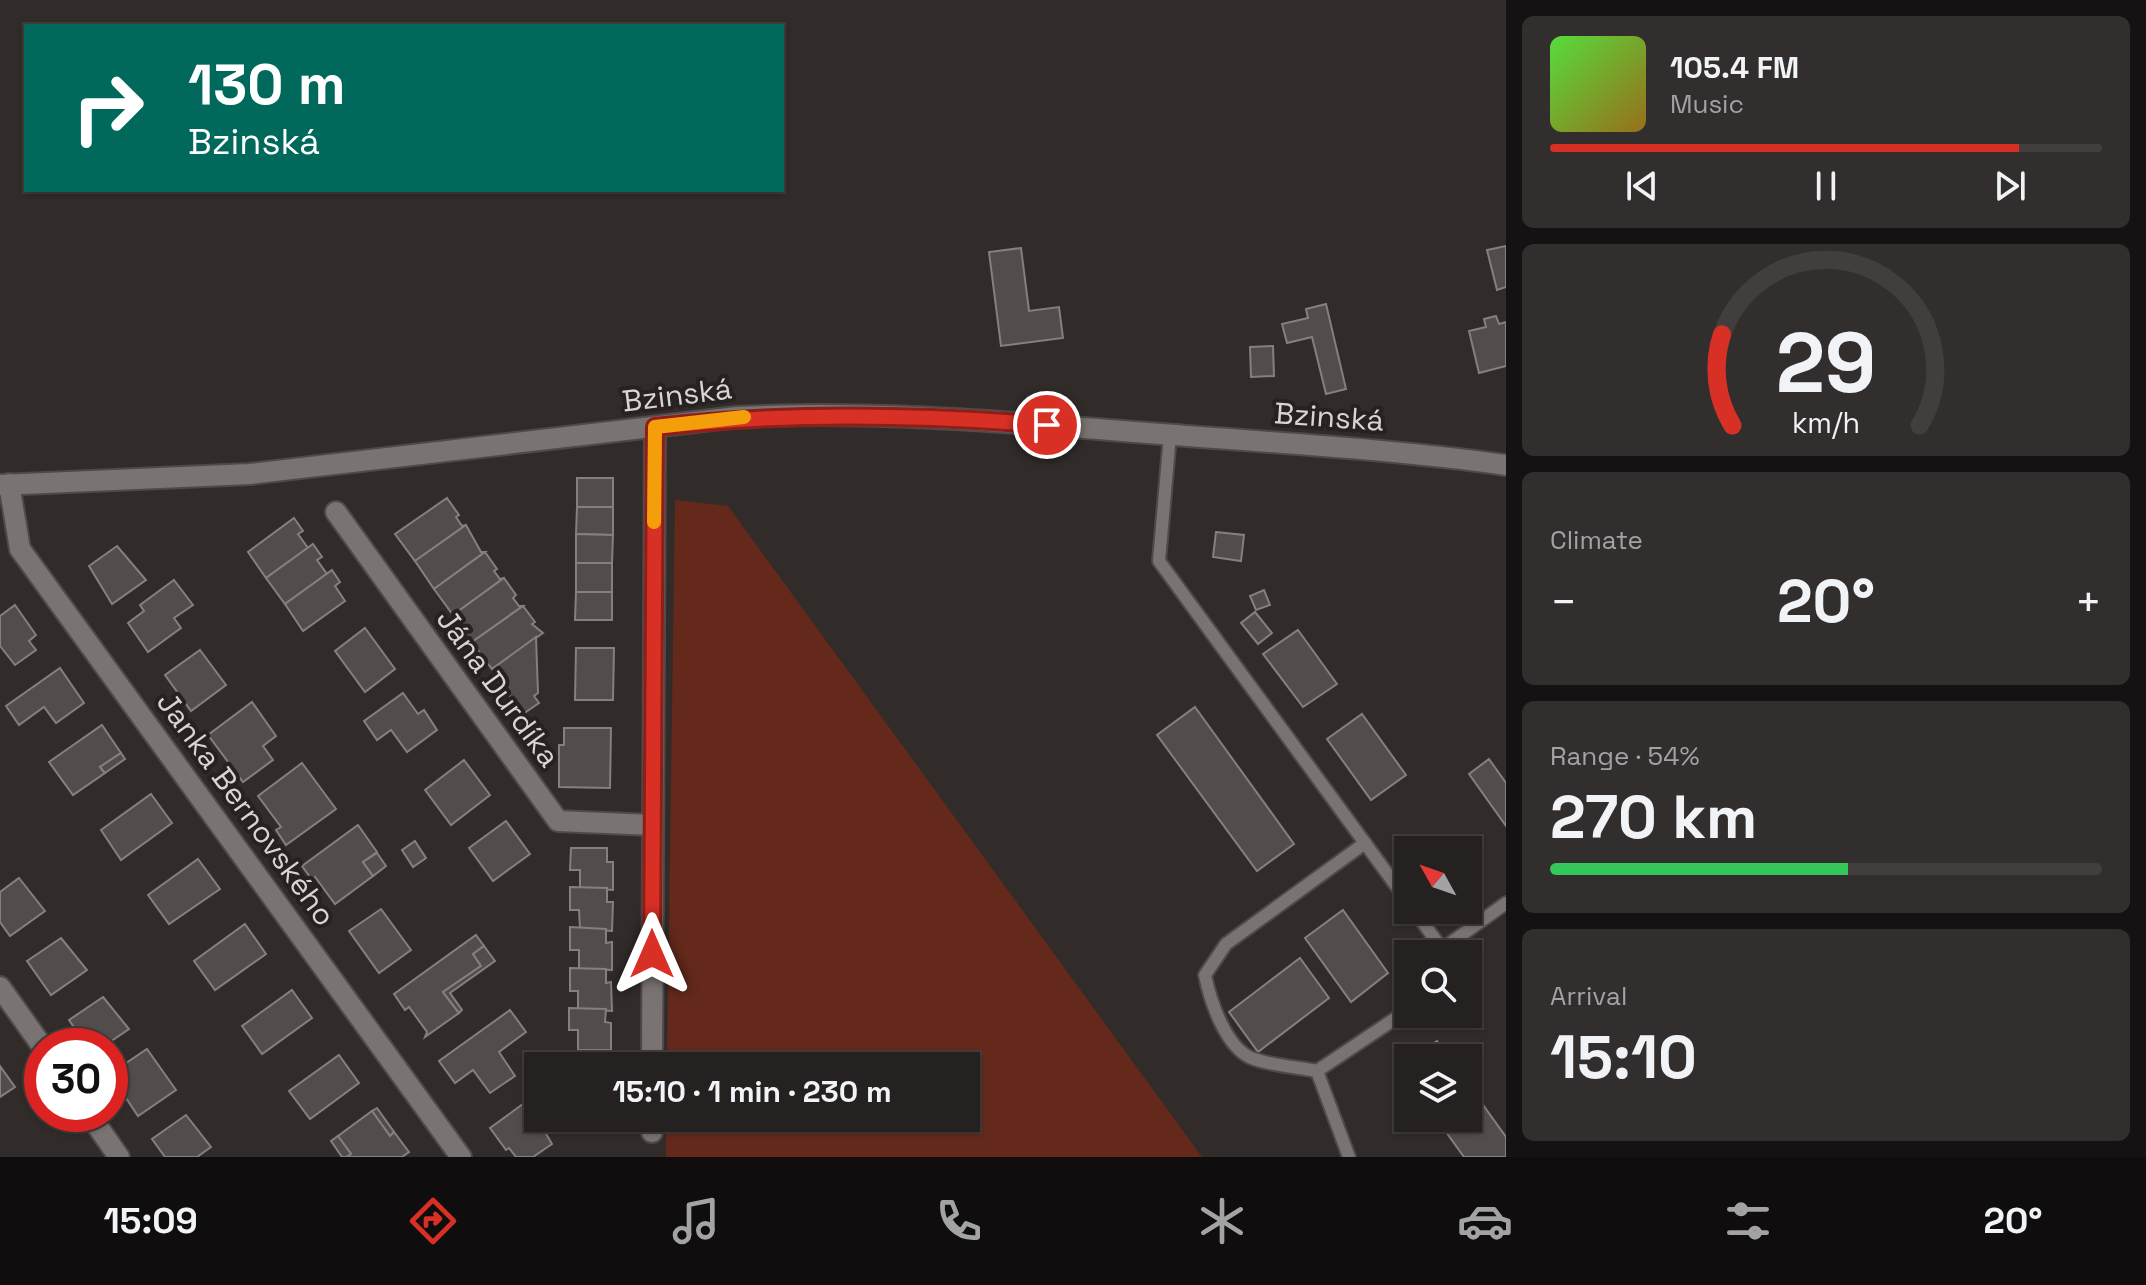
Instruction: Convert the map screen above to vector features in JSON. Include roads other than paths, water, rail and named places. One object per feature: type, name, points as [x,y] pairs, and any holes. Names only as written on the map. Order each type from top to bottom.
[{"type":"street","name":"Bzinská","points":[[5,484],[250,474],[737,417],[805,415],[955,418],[1424,454],[1506,465]]},
{"type":"street","points":[[652,1052],[655,427]]},
{"type":"street","name":"Janka Bernovského","points":[[5,484],[20,549],[461,1157]]},
{"type":"street","name":"Jána Durdíka","points":[[336,512],[558,821],[652,825]]},
{"type":"street","points":[[0,987],[29,1028]]},
{"type":"street","points":[[102,1132],[119,1157]]},
{"type":"lane","points":[[1170,435],[1159,561],[1394,883]]},
{"type":"lane","points":[[1365,843],[1226,944],[1205,975],[1211,1004],[1229,1036],[1251,1059],[1317,1071],[1394,1019]]},
{"type":"lane","points":[[1457,940],[1506,903]]},
{"type":"lane","points":[[1317,1071],[1349,1157]]}]
